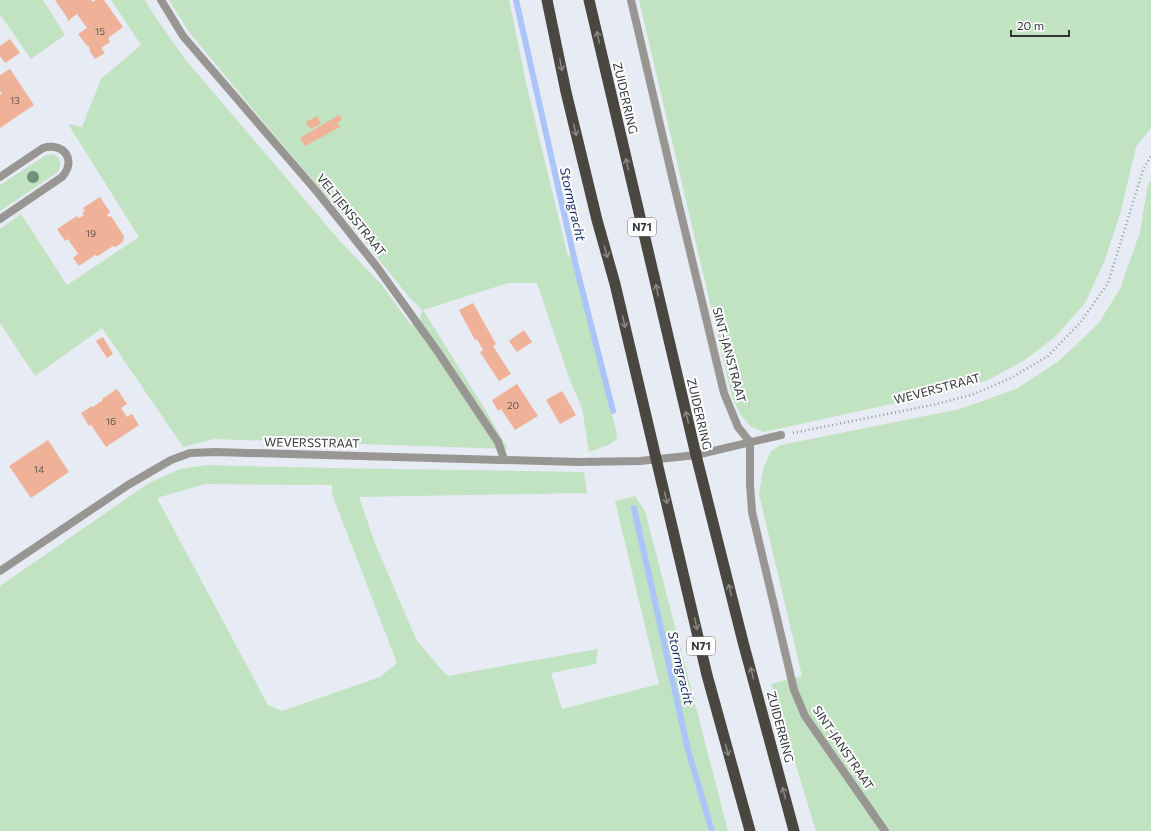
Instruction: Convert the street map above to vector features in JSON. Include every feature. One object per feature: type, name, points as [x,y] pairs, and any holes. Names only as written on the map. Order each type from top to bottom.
[{"type":"highway","name":"N71","points":[[547,0],[566,92],[597,220],[615,284],[707,675],[750,831]]},
{"type":"highway","name":"ZUIDERRING","points":[[589,0],[696,455],[743,642],[794,831]]},
{"type":"street","name":"VELTJENSSTRAAT","points":[[161,0],[183,36],[318,193],[377,267],[438,352],[498,442],[504,459]]},
{"type":"street","name":"SINT-JANSTRAAT","points":[[631,0],[677,200],[724,393],[738,427],[750,442],[752,512],[794,690],[805,716],[885,831]]},
{"type":"street","points":[[0,177],[43,148],[49,146],[61,149],[66,153],[69,160],[69,167],[62,178],[0,219]]},
{"type":"street","points":[[696,455],[781,435]]},
{"type":"street","name":"WEVERSSTRAAT","points":[[0,571],[128,485],[171,460],[190,453],[215,452],[578,462],[657,460],[696,455]]},
{"type":"path","name":"WEVERSTRAAT","points":[[781,435],[937,404],[974,394],[1010,378],[1048,356],[1080,324],[1108,283],[1143,170],[1151,156]]},
{"type":"green space","points":[[0,0],[43,0],[65,35],[31,59],[1,16],[0,17]]},
{"type":"green space","points":[[111,0],[145,0],[185,59],[339,240],[381,284],[411,325],[420,320],[422,310],[409,297],[357,232],[189,32],[169,0],[509,0],[527,87],[568,257],[571,256],[616,430],[617,439],[608,445],[589,452],[582,408],[569,378],[537,283],[508,283],[423,310],[508,449],[214,439],[183,447],[102,328],[35,376],[0,323],[0,229],[21,214],[67,285],[139,237],[68,124],[82,127],[101,79],[141,45]]},
{"type":"green space","points":[[639,0],[1151,0],[1151,128],[1136,147],[1121,211],[1104,262],[1085,303],[1056,336],[1025,360],[988,380],[955,390],[764,432],[750,426],[740,414],[732,397]]},
{"type":"green space","points":[[52,154],[58,157],[60,161],[58,172],[0,211],[0,185],[46,155]]},
{"type":"green space","points":[[1151,179],[1151,831],[816,831],[771,684],[802,676],[759,494],[763,469],[771,451],[781,445],[960,409],[1016,389],[1059,361],[1098,324],[1120,289],[1140,232],[1148,184]]},
{"type":"green space","points":[[207,465],[584,472],[587,493],[359,497],[376,546],[417,641],[447,676],[598,649],[596,664],[551,673],[562,709],[659,684],[615,501],[635,496],[645,511],[728,831],[0,831],[0,586],[149,483],[180,469]],"holes":[[[205,484],[332,485],[332,494],[397,663],[380,677],[282,711],[268,705],[157,498]]]},
{"type":"building","points":[[55,0],[91,0],[93,2],[96,0],[104,0],[123,27],[108,38],[110,42],[101,48],[105,53],[95,59],[89,50],[88,45],[87,46],[78,34],[87,28],[77,14],[69,21],[67,20],[68,19]]},
{"type":"building","points":[[10,39],[20,53],[5,63],[0,56],[0,46]]},
{"type":"building","points":[[10,69],[34,105],[0,128],[0,95],[2,94],[0,91],[0,75]]},
{"type":"building","points":[[339,115],[342,120],[337,123],[340,127],[305,146],[300,138]]},
{"type":"building","points":[[317,116],[321,124],[310,129],[306,122]]},
{"type":"building","points":[[100,197],[110,212],[107,215],[109,217],[111,216],[124,236],[123,242],[115,247],[113,246],[98,256],[95,255],[79,266],[73,258],[78,254],[68,239],[65,241],[57,229],[77,216],[79,218],[84,215],[82,213],[85,211],[83,208]]},
{"type":"building","points":[[473,303],[496,344],[493,346],[511,374],[499,381],[480,352],[483,350],[477,339],[475,340],[459,310]]},
{"type":"building","points":[[524,330],[532,342],[517,352],[509,341]]},
{"type":"building","points":[[103,337],[113,354],[107,358],[96,341]]},
{"type":"building","points":[[517,384],[538,416],[515,430],[501,409],[498,411],[492,400]]},
{"type":"building","points":[[117,389],[127,404],[121,408],[127,417],[132,414],[139,425],[106,447],[91,425],[89,426],[81,413],[92,406],[93,407]]},
{"type":"building","points":[[562,391],[576,415],[560,424],[546,400]]},
{"type":"building","points":[[48,440],[69,472],[31,498],[9,466]]},
{"type":"waterway","name":"Stormgracht","points":[[516,0],[575,262],[613,411]]},
{"type":"waterway","name":"Stormgracht","points":[[634,508],[688,750],[712,831]]}]
